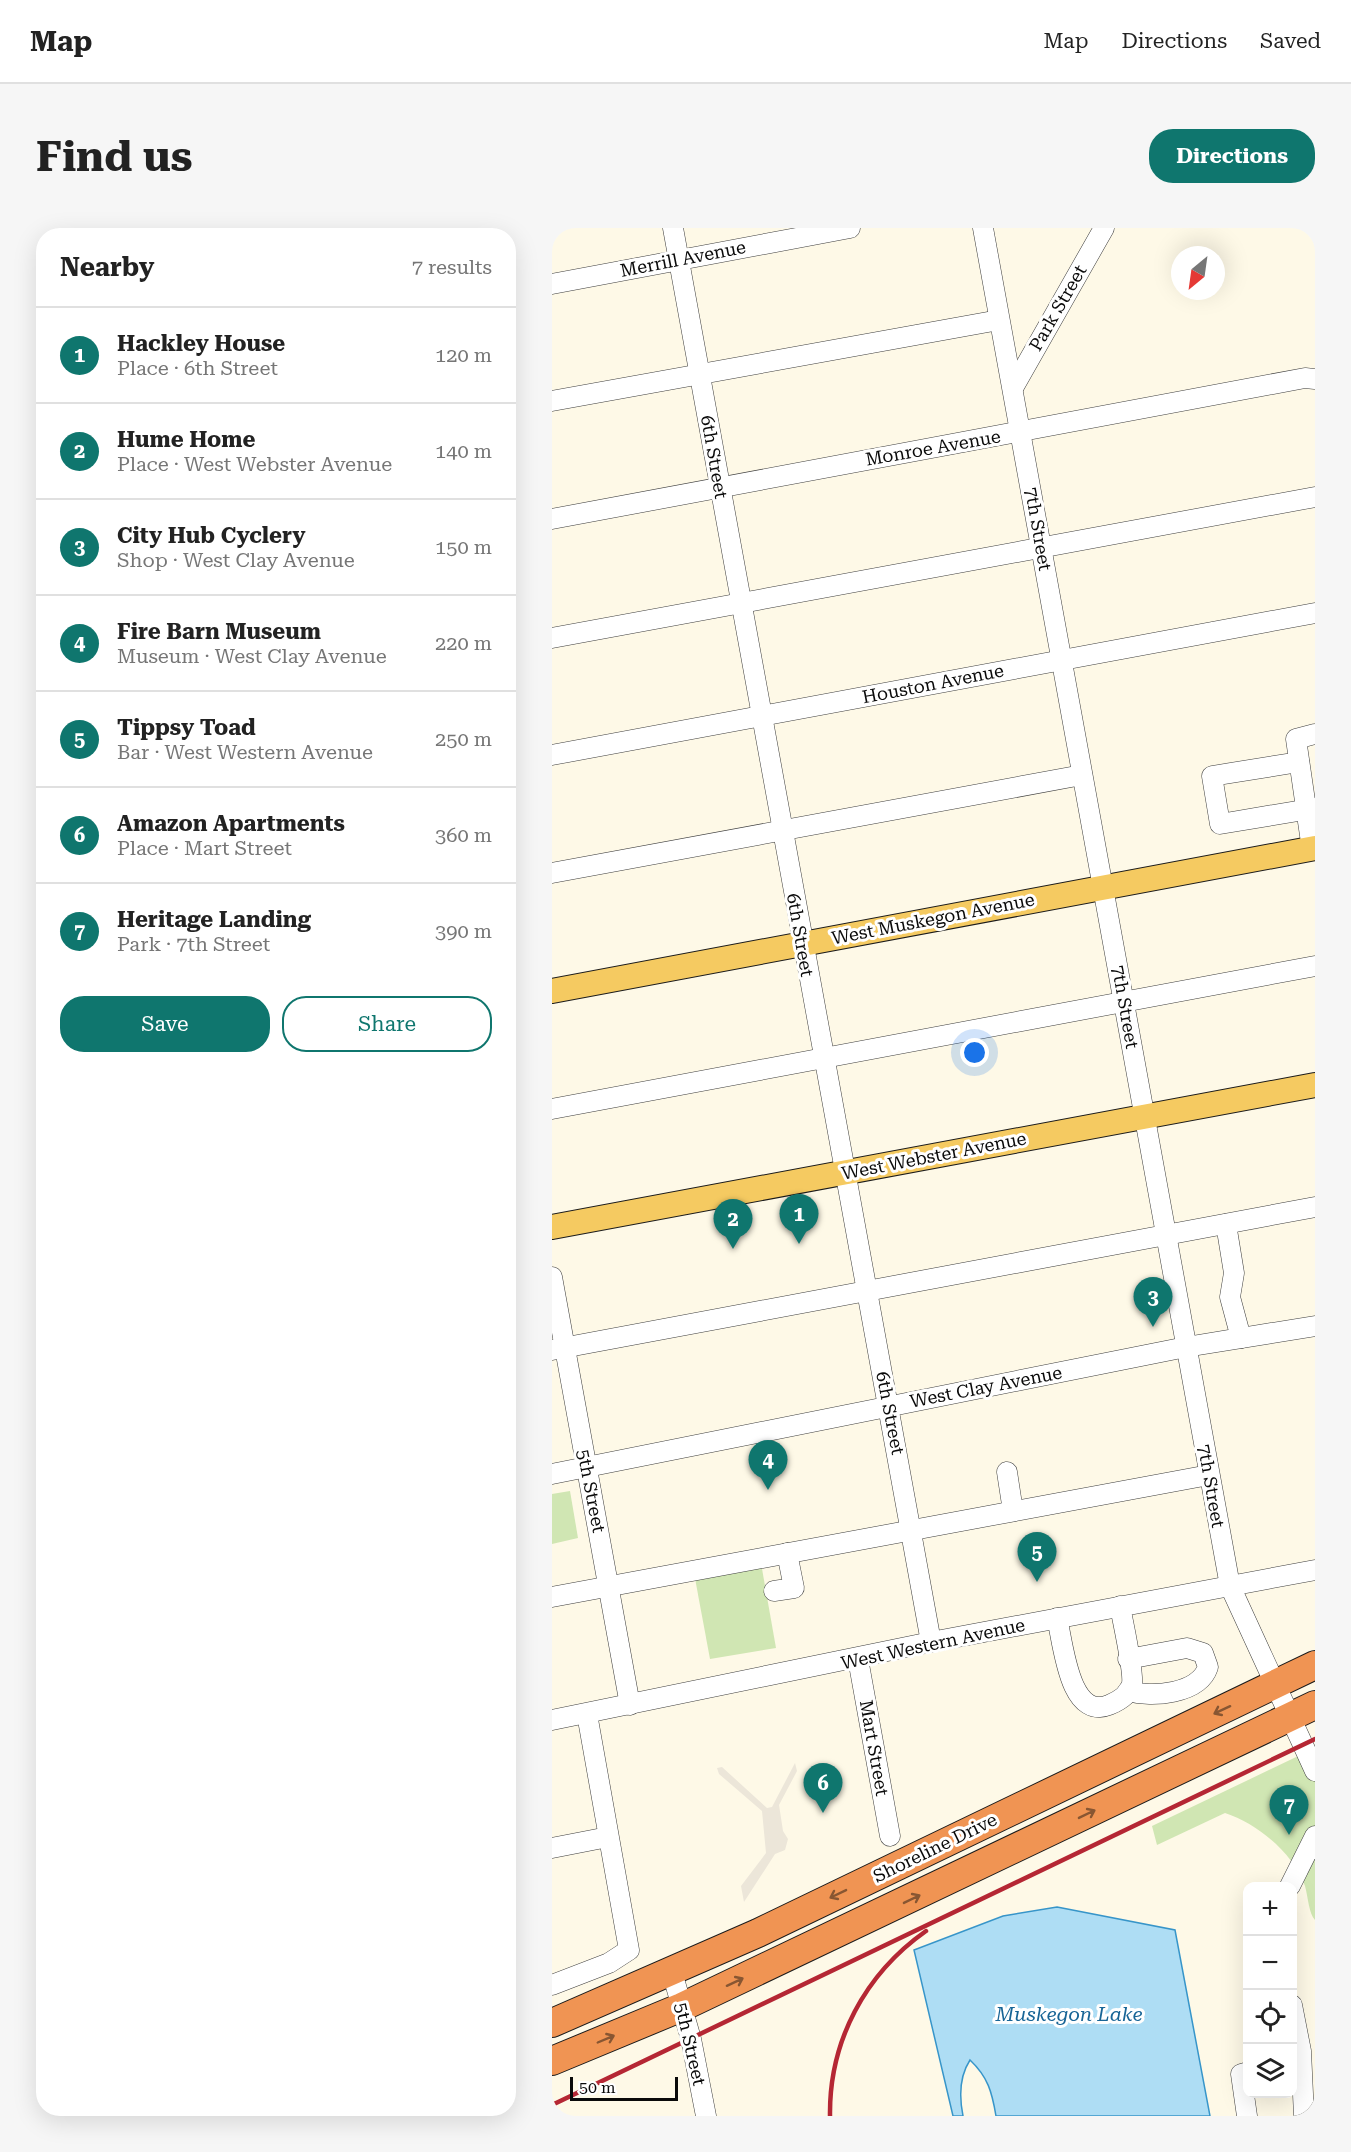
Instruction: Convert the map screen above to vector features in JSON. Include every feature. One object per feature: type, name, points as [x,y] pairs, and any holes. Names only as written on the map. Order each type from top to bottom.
[{"type":"highway","name":"Shoreline Drive","points":[[552,2023],[768,1929],[1315,1665]]},
{"type":"highway","name":"Shoreline Drive","points":[[552,2061],[682,2007],[1315,1705]]},
{"type":"main road","name":"West Muskegon Avenue","points":[[552,991],[1313,848]]},
{"type":"main road","name":"West Webster Avenue","points":[[552,1227],[1315,1085]]},
{"type":"street","name":"6th Street","points":[[673,228],[866,1293],[890,1406],[931,1642]]},
{"type":"street","name":"Merrill Avenue","points":[[552,284],[850,228]]},
{"type":"street","name":"7th Street","points":[[983,228],[1230,1586],[1315,1771]]},
{"type":"street","name":"Park Street","points":[[1013,388],[1104,228]]},
{"type":"street","points":[[552,401],[999,320]]},
{"type":"street","name":"Monroe Avenue","points":[[552,519],[1305,378],[1315,379]]},
{"type":"street","points":[[552,638],[1315,497]]},
{"type":"street","name":"Houston Avenue","points":[[552,755],[1315,613]]},
{"type":"street","points":[[1313,848],[1310,809],[1296,739],[1315,734]]},
{"type":"street","points":[[1299,762],[1212,776],[1220,824],[1310,809]]},
{"type":"street","points":[[552,873],[1082,776]]},
{"type":"street","points":[[552,1109],[1315,966]]},
{"type":"street","points":[[558,1349],[1315,1207]]},
{"type":"street","points":[[1226,1224],[1234,1280],[1230,1287],[1230,1297],[1241,1338]]},
{"type":"street","name":"5th Street","points":[[552,1277],[558,1349],[587,1468],[630,1705]]},
{"type":"street","name":"West Clay Avenue","points":[[552,1474],[1186,1347],[1315,1326]]},
{"type":"street","points":[[1007,1472],[1013,1511]]},
{"type":"street","points":[[552,1597],[1209,1475]]},
{"type":"street","points":[[774,1591],[794,1588],[787,1553]]},
{"type":"street","name":"West Western Avenue","points":[[552,1720],[858,1659],[931,1642],[1315,1570]]},
{"type":"street","points":[[1058,1618],[1072,1686],[1081,1699],[1091,1705],[1106,1706],[1125,1696],[1132,1683],[1120,1606]]},
{"type":"street","points":[[1128,1659],[1187,1648],[1203,1653],[1208,1667],[1201,1681],[1194,1685],[1147,1695],[1128,1690]]},
{"type":"street","name":"Mart Street","points":[[858,1659],[890,1836]]},
{"type":"street","points":[[552,1985],[609,1963],[629,1950],[587,1714]]},
{"type":"street","points":[[1292,1882],[1315,1836]]},
{"type":"street","points":[[552,1848],[608,1837]]},
{"type":"street","name":"5th Street","points":[[672,1972],[706,2116]]},
{"type":"street","points":[[1297,2053],[1304,2116]]},
{"type":"street","points":[[1243,2073],[1241,2074],[1243,2088]]},
{"type":"street","points":[[1244,2098],[1247,2116]]},
{"type":"green space","points":[[570,1491],[578,1538],[552,1544],[552,1494]]},
{"type":"green space","points":[[761,1563],[776,1648],[710,1659],[694,1573]]},
{"type":"green space","points":[[1315,1748],[1315,1920],[1310,1910],[1305,1886],[1292,1862],[1273,1841],[1250,1824],[1225,1813],[1157,1845],[1152,1826]]},
{"type":"shaded area","points":[[795,1763],[797,1771],[779,1805],[783,1831],[788,1839],[785,1850],[775,1854],[744,1902],[741,1886],[766,1853],[762,1811],[719,1774],[717,1768],[722,1767],[767,1808],[772,1807]]},
{"type":"water","name":"Muskegon Lake","points":[[1057,1907],[1175,1930],[1210,2116],[996,2116],[988,2085],[970,2060],[966,2066],[961,2087],[963,2116],[953,2116],[914,1950],[1003,1916]]},
{"type":"railway","points":[[552,2105],[1315,1739]]},
{"type":"railway","points":[[830,2116],[831,2088],[836,2062],[855,2012],[885,1967],[926,1931]]},
{"type":"place","name":"Hackley House","points":[[799,1244]]},
{"type":"place","name":"Hume Home","points":[[733,1249]]},
{"type":"place","name":"City Hub Cyclery","points":[[1153,1327]]},
{"type":"place","name":"Fire Barn Museum","points":[[768,1490]]},
{"type":"place","name":"Tippsy Toad","points":[[1037,1582]]},
{"type":"place","name":"Amazon Apartments","points":[[823,1813]]},
{"type":"place","name":"Heritage Landing","points":[[1289,1835]]}]
